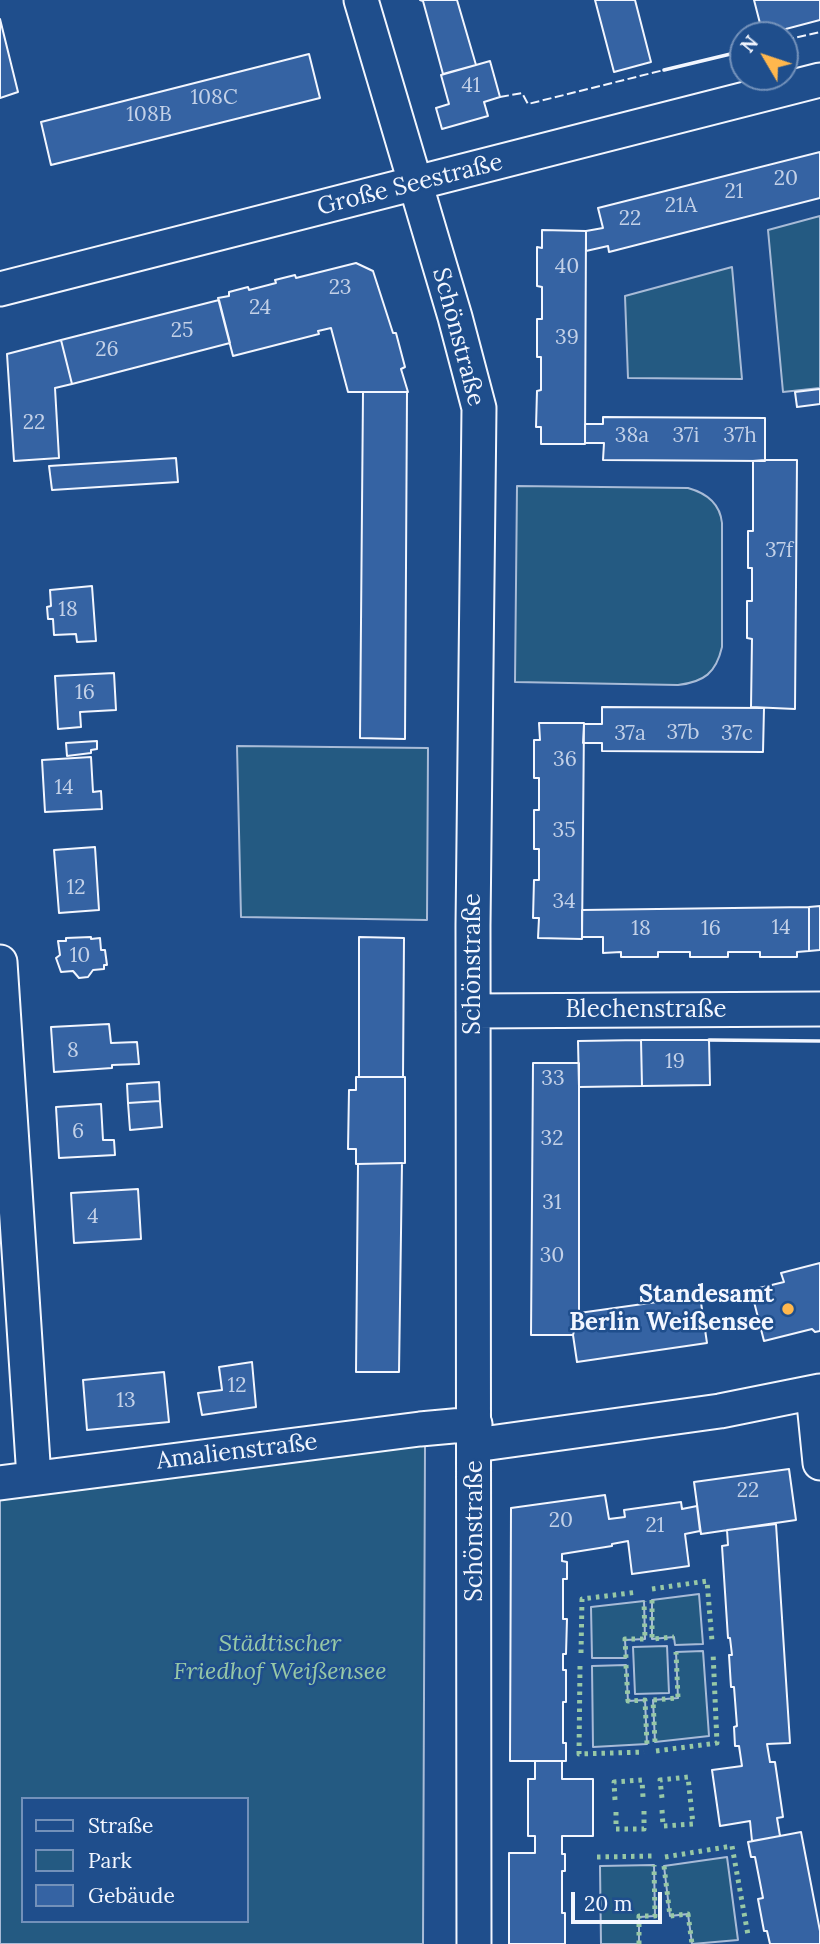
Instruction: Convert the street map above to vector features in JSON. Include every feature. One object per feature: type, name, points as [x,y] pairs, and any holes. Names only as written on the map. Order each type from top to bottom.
[{"type":"street","name":"Schönstraße","points":[[361,0],[456,317],[479,408],[473,1011],[474,1944]]},
{"type":"street","name":"Große Seestraße","points":[[0,289],[820,80]]},
{"type":"street","points":[[0,962],[34,1478]]},
{"type":"street","name":"Blechenstraße","points":[[473,1011],[820,1009]]},
{"type":"street","points":[[817,1392],[820,1463]]},
{"type":"street","name":"Amalienstraße","points":[[0,1483],[720,1411],[817,1392]]},
{"type":"green space","points":[[820,216],[820,388],[783,392],[768,230]]},
{"type":"green space","points":[[732,267],[742,379],[628,378],[625,296]]},
{"type":"green space","points":[[517,486],[688,488],[711,500],[721,516],[722,523],[722,647],[708,675],[678,685],[515,682]]},
{"type":"green space","points":[[237,746],[428,748],[427,920],[241,917]]},
{"type":"green space","name":"Städtischer Friedhof Weißensee","points":[[425,1444],[423,1944],[0,1944],[0,1499],[384,1446]]},
{"type":"green space","points":[[699,1594],[703,1644],[675,1645],[674,1637],[652,1639],[652,1600]]},
{"type":"green space","points":[[644,1601],[645,1639],[625,1640],[626,1658],[592,1658],[591,1607]]},
{"type":"green space","points":[[667,1646],[669,1693],[635,1694],[633,1647]]},
{"type":"green space","points":[[703,1651],[709,1736],[655,1742],[653,1700],[678,1698],[676,1652]]},
{"type":"green space","points":[[626,1665],[628,1701],[645,1700],[647,1744],[593,1747],[592,1666]]},
{"type":"green space","points":[[727,1857],[738,1940],[692,1944],[688,1914],[670,1916],[664,1866]]},
{"type":"green space","points":[[654,1865],[655,1916],[639,1917],[639,1944],[601,1944],[600,1866]]},
{"type":"building","points":[[420,0],[457,0],[476,65],[443,74],[423,1]]},
{"type":"building","points":[[595,0],[635,0],[651,62],[614,72]]},
{"type":"building","points":[[754,0],[820,0],[820,20],[799,26],[799,21],[759,21]]},
{"type":"building","points":[[0,19],[18,92],[0,98]]},
{"type":"building","points":[[309,54],[320,98],[51,165],[41,122]]},
{"type":"building","points":[[490,61],[500,97],[484,102],[488,116],[442,129],[436,108],[449,104],[441,75]]},
{"type":"building","points":[[820,152],[820,198],[609,252],[608,246],[586,251],[586,231],[603,228],[598,208]]},
{"type":"building","points":[[542,230],[586,231],[585,444],[541,444],[541,427],[536,427],[537,391],[541,390],[541,357],[537,357],[537,319],[542,319],[542,287],[537,286],[537,247],[542,248]]},
{"type":"building","points":[[356,263],[373,271],[393,333],[396,333],[405,367],[401,369],[408,392],[348,392],[331,328],[318,331],[319,334],[233,356],[218,298],[248,287],[249,290],[276,283],[275,280],[295,275],[296,278]]},
{"type":"building","points":[[219,300],[230,343],[72,384],[61,340]]},
{"type":"building","points":[[61,340],[72,384],[55,388],[59,458],[14,461],[7,354]]},
{"type":"building","points":[[820,389],[820,404],[797,407],[795,392]]},
{"type":"building","points":[[363,392],[407,392],[405,739],[360,738]]},
{"type":"building","points":[[603,417],[765,418],[765,461],[603,460],[604,443],[585,443],[585,424],[603,424]]},
{"type":"building","points":[[176,458],[178,482],[52,490],[49,466]]},
{"type":"building","points":[[797,460],[795,709],[751,707],[752,639],[747,638],[747,601],[752,601],[752,568],[748,568],[748,531],[753,531],[753,461]]},
{"type":"building","points":[[92,586],[96,641],[77,642],[76,634],[54,635],[53,619],[48,619],[50,590]]},
{"type":"building","points":[[114,673],[116,710],[80,712],[81,727],[58,729],[55,676]]},
{"type":"building","points":[[602,707],[764,708],[763,752],[602,751],[602,743],[583,743],[584,724],[602,724]]},
{"type":"building","points":[[539,723],[584,723],[582,939],[538,938],[539,918],[533,918],[534,880],[539,880],[539,849],[534,849],[534,810],[539,810],[539,778],[534,778],[534,740],[540,740]]},
{"type":"building","points":[[97,741],[97,749],[91,750],[91,753],[67,756],[66,743]]},
{"type":"building","points":[[91,757],[93,792],[101,791],[102,809],[45,812],[42,760]]},
{"type":"building","points":[[95,847],[99,910],[59,913],[54,850]]},
{"type":"building","points":[[820,906],[820,950],[809,951],[809,907]]},
{"type":"building","points":[[809,907],[809,951],[797,952],[797,957],[760,957],[760,952],[728,952],[728,957],[690,957],[690,952],[658,952],[658,957],[621,957],[621,952],[603,953],[603,937],[582,937],[582,910]]},
{"type":"building","points":[[359,937],[404,938],[403,1077],[359,1077]]},
{"type":"building","points":[[100,938],[101,950],[105,950],[107,965],[104,965],[104,969],[93,970],[88,977],[79,978],[73,971],[61,972],[56,958],[60,955],[58,941]]},
{"type":"building","points":[[109,1024],[111,1043],[137,1042],[139,1064],[54,1072],[51,1027]]},
{"type":"building","points":[[641,1040],[642,1086],[579,1087],[578,1041]]},
{"type":"building","points":[[641,1040],[709,1040],[710,1085],[642,1086]]},
{"type":"building","points":[[533,1063],[579,1063],[579,1313],[573,1335],[531,1335]]},
{"type":"building","points":[[356,1077],[405,1077],[405,1163],[356,1164],[356,1149],[348,1149],[349,1090],[356,1090]]},
{"type":"building","points":[[159,1082],[160,1101],[128,1103],[127,1084]]},
{"type":"building","points":[[160,1101],[162,1127],[130,1130],[128,1103]]},
{"type":"building","points":[[101,1104],[103,1140],[114,1140],[115,1155],[59,1158],[56,1107]]},
{"type":"building","points":[[402,1163],[399,1372],[356,1372],[358,1164]]},
{"type":"building","points":[[138,1189],[141,1239],[74,1243],[71,1193]]},
{"type":"building","name":"Standesamt Berlin Weißensee","points":[[820,1263],[820,1331],[815,1332],[812,1329],[764,1341],[751,1290],[784,1282],[781,1273]]},
{"type":"building","points":[[700,1296],[707,1343],[577,1362],[573,1335],[579,1313]]},
{"type":"building","points":[[252,1362],[256,1407],[202,1415],[198,1393],[222,1390],[219,1367]]},
{"type":"building","points":[[164,1372],[169,1422],[87,1430],[83,1380]]},
{"type":"building","points":[[789,1469],[796,1520],[701,1534],[694,1482]]},
{"type":"building","points":[[605,1495],[609,1519],[625,1517],[624,1510],[681,1502],[682,1509],[697,1506],[700,1531],[685,1534],[689,1566],[632,1574],[628,1541],[562,1554],[562,1561],[567,1562],[567,1579],[563,1579],[563,1619],[567,1619],[566,1654],[563,1654],[563,1670],[566,1670],[563,1743],[566,1743],[566,1761],[510,1761],[511,1508]]},
{"type":"building","points":[[776,1524],[790,1743],[767,1744],[770,1762],[775,1762],[783,1817],[777,1818],[780,1836],[752,1841],[750,1821],[720,1826],[712,1770],[742,1766],[739,1746],[735,1746],[734,1727],[737,1726],[734,1687],[731,1687],[729,1655],[732,1655],[728,1638],[722,1546],[728,1545],[727,1530]]},
{"type":"building","points":[[535,1761],[562,1761],[562,1779],[593,1779],[593,1836],[562,1836],[562,1854],[565,1854],[565,1871],[562,1871],[562,1913],[565,1913],[565,1944],[509,1944],[509,1853],[535,1853],[535,1836],[528,1836],[528,1779],[535,1779]]},
{"type":"building","points":[[801,1832],[820,1931],[820,1944],[770,1944],[767,1931],[764,1931],[758,1899],[763,1898],[755,1857],[751,1857],[748,1842]]},
{"type":"hedge","points":[[652,1589],[707,1581],[712,1641]]},
{"type":"hedge","points":[[581,1653],[582,1599],[638,1592]]},
{"type":"hedge","points":[[652,1600],[652,1639],[674,1637]]},
{"type":"hedge","points":[[626,1658],[625,1639],[645,1639],[644,1601]]},
{"type":"hedge","points":[[655,1742],[653,1700],[678,1698],[676,1652]]},
{"type":"hedge","points":[[656,1751],[717,1743],[713,1652]]},
{"type":"hedge","points":[[626,1665],[628,1701],[645,1700],[647,1744]]},
{"type":"hedge","points":[[580,1666],[579,1754],[644,1752]]},
{"type":"hedge","points":[[662,1798],[660,1780],[688,1777],[693,1824],[663,1826],[662,1810]]},
{"type":"hedge","points":[[615,1800],[614,1782],[642,1780],[643,1797]]},
{"type":"hedge","points":[[616,1812],[616,1829],[644,1829],[644,1810]]},
{"type":"hedge","points":[[665,1857],[732,1846],[748,1935]]},
{"type":"hedge","points":[[597,1857],[652,1856]]},
{"type":"hedge","points":[[639,1944],[639,1916],[655,1916],[654,1865]]},
{"type":"hedge","points":[[664,1866],[670,1916],[688,1914],[692,1944]]},
{"type":"fence","points":[[799,37],[820,32]]},
{"type":"fence","points":[[500,97],[522,93],[528,104],[664,70]]},
{"type":"wall","points":[[664,70],[729,54]]},
{"type":"wall","points":[[709,1040],[820,1041]]},
{"type":"place","name":"Standesamt Berlin Weißensee","points":[[788,1309]]}]
